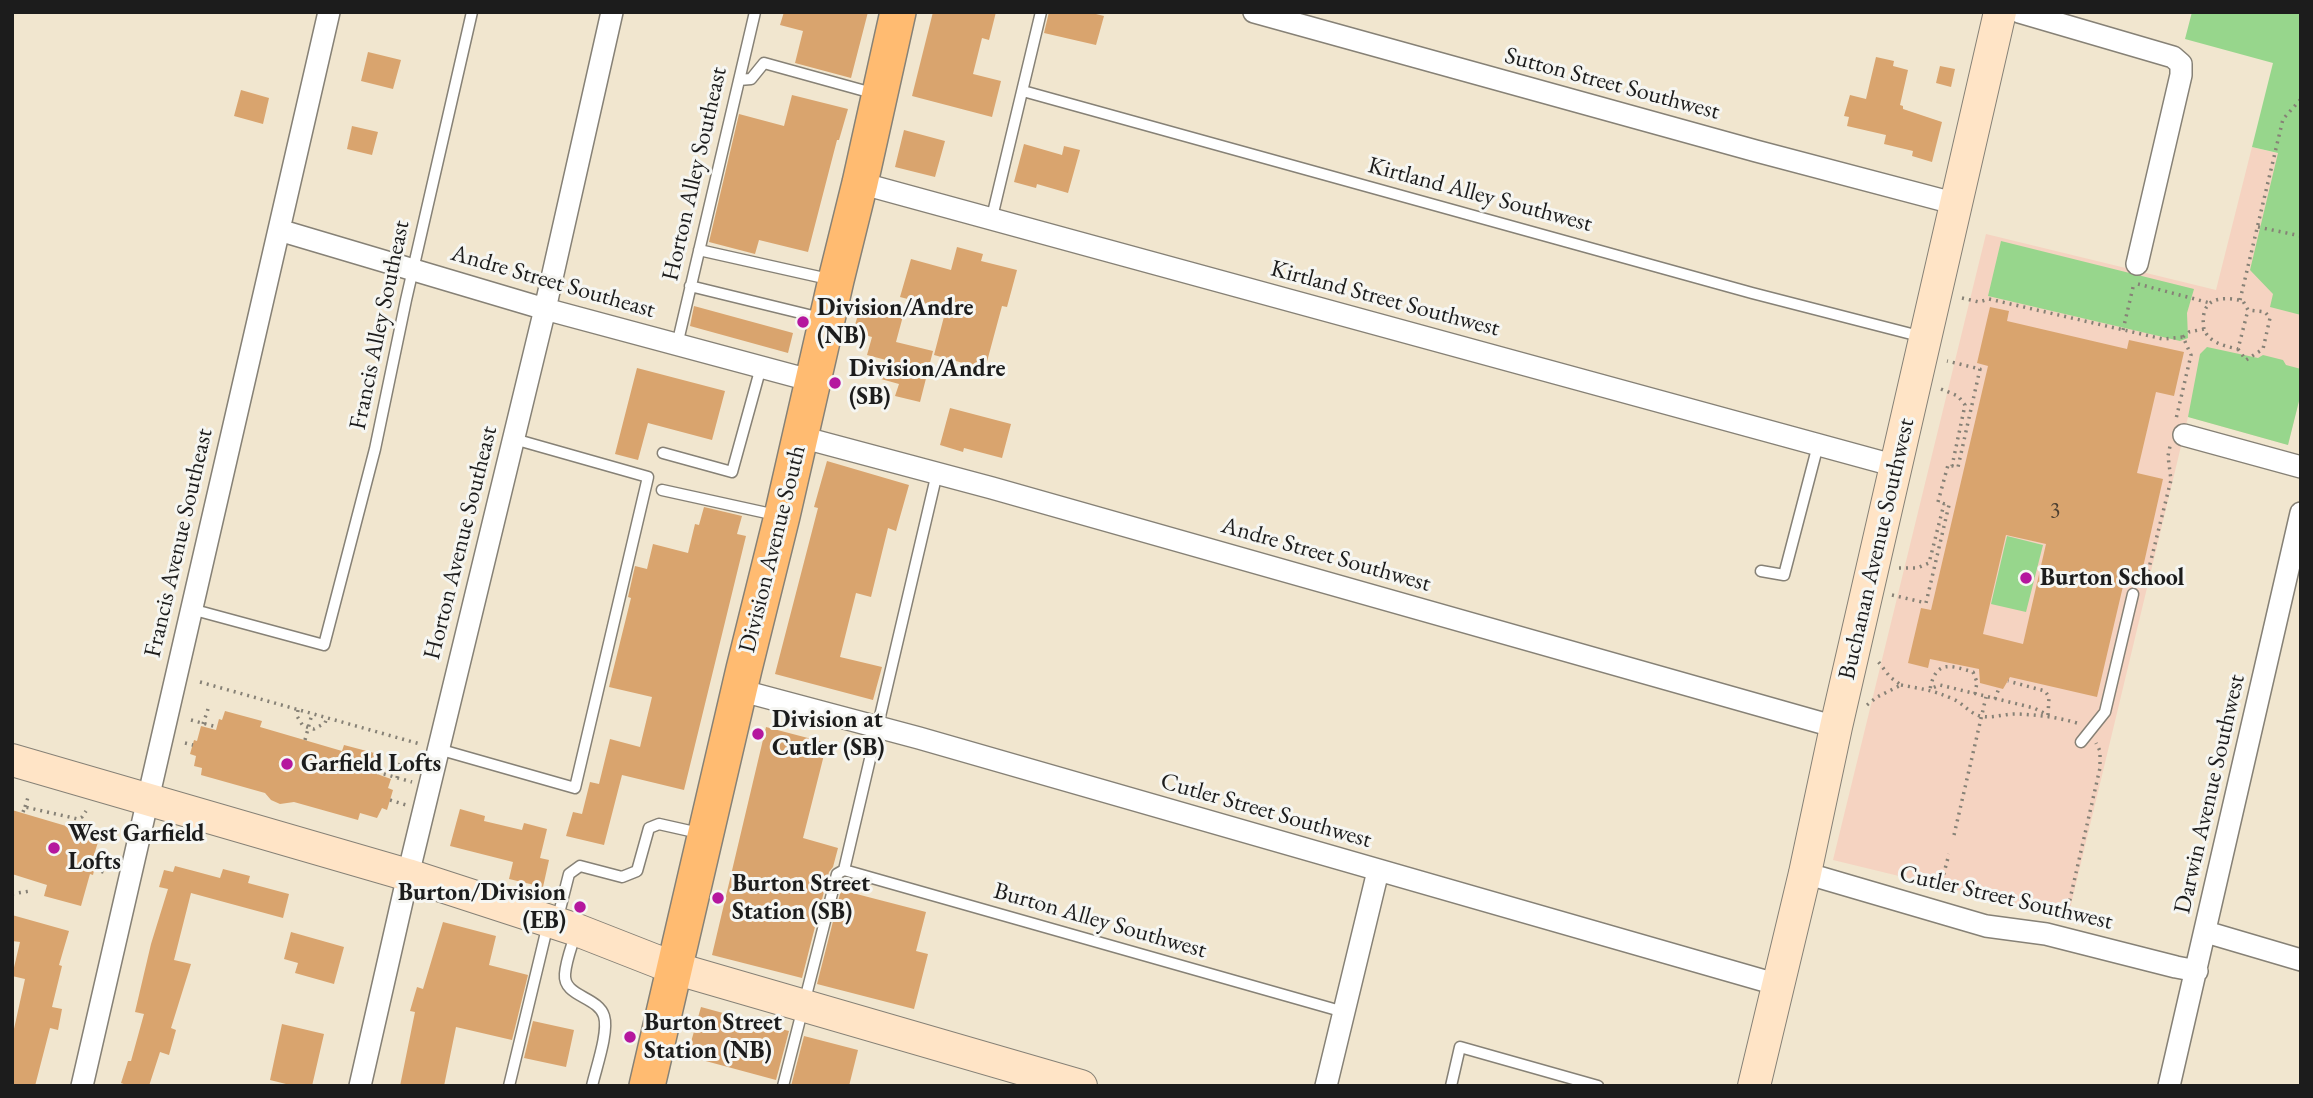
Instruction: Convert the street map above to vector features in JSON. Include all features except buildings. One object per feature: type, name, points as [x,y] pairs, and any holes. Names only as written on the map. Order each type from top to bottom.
[{"type":"main road","name":"Division Avenue South","points":[[647,1086],[801,437],[898,12]]},
{"type":"street","name":"Francis Avenue Southeast","points":[[82,1086],[329,12]]},
{"type":"street","name":"Horton Avenue Southeast","points":[[360,1086],[408,875],[429,747],[514,439],[612,12]]},
{"type":"street","name":"Sutton Street Southwest","points":[[1254,12],[1957,204]]},
{"type":"street","name":"Buchanan Avenue Southwest","points":[[1754,1086],[1805,873],[2000,12]]},
{"type":"street","points":[[2019,12],[2173,57],[2180,65],[2181,75],[2136,274]]},
{"type":"street","name":"Kirtland Street Southwest","points":[[860,183],[1896,466]]},
{"type":"street","name":"Andre Street Southeast","points":[[279,230],[545,309],[813,381]]},
{"type":"street","points":[[2176,435],[2301,467]]},
{"type":"street","name":"Andre Street Southwest","points":[[801,437],[1836,727]]},
{"type":"street","name":"Darwin Avenue Southwest","points":[[2169,1086],[2301,513]]},
{"type":"street","name":"Cutler Street Southwest","points":[[739,690],[878,727],[1779,985]]},
{"type":"street","points":[[12,760],[408,875],[561,925],[674,968],[1081,1086]]},
{"type":"street","points":[[1326,1086],[1378,871]]},
{"type":"street","name":"Cutler Street Southwest","points":[[1805,873],[1986,926],[2046,934],[2197,971]]},
{"type":"street","points":[[2206,932],[2301,960]]},
{"type":"lane","name":"Francis Alley Southeast","points":[[191,608],[324,645],[375,449],[472,12]]},
{"type":"lane","name":"Horton Alley Southeast","points":[[677,345],[755,12]]},
{"type":"lane","points":[[992,217],[1041,12]]},
{"type":"lane","points":[[739,80],[751,79],[764,63],[879,95]]},
{"type":"lane","name":"Kirtland Alley Southwest","points":[[1023,91],[1752,293],[1926,337]]},
{"type":"lane","points":[[699,250],[836,281]]},
{"type":"lane","points":[[691,286],[827,319]]},
{"type":"lane","points":[[663,453],[732,472],[761,367]]},
{"type":"lane","points":[[429,747],[575,788],[649,477],[514,439]]},
{"type":"lane","points":[[1761,571],[1784,576],[1818,445]]},
{"type":"lane","points":[[783,1086],[837,874],[844,870],[937,473]]},
{"type":"lane","points":[[662,490],[782,516]]},
{"type":"lane","points":[[2081,742],[2105,712],[2133,594]]},
{"type":"lane","points":[[509,1086],[561,925],[569,874],[580,866],[622,877],[638,872],[649,828],[659,824],[706,835]]},
{"type":"lane","name":"Burton Alley Southwest","points":[[844,870],[1344,1012]]},
{"type":"lane","points":[[561,925],[564,978],[569,989],[592,1002],[603,1014],[605,1027],[592,1086]]},
{"type":"lane","points":[[1451,1086],[1460,1047],[1598,1086]]},
{"type":"path","points":[[2240,300],[2283,119],[2301,99]]},
{"type":"path","points":[[2258,226],[2301,236]]},
{"type":"path","points":[[2123,330],[2136,274]]},
{"type":"path","points":[[2163,290],[2210,303]]},
{"type":"path","points":[[2229,297],[2240,300],[2248,310],[2265,312],[2270,318],[2263,349],[2246,360],[2238,349],[2216,342],[2206,335],[2204,329],[2204,315],[2210,303],[2229,297]]},
{"type":"path","points":[[1962,298],[1979,302],[1989,299],[2163,339],[2183,337],[2189,332],[2204,329]]},
{"type":"path","points":[[2238,349],[2248,310]]},
{"type":"path","points":[[2133,594],[2147,577],[2171,480],[2168,456],[2176,435],[2191,355],[2183,337]]},
{"type":"path","points":[[1892,595],[1926,603],[1949,505],[1938,502],[1948,465],[1958,467],[1980,369],[1947,361]]},
{"type":"path","points":[[1941,388],[1958,396],[1965,405],[1952,466]]},
{"type":"path","points":[[1899,568],[1917,568],[1929,562],[1944,503]]},
{"type":"path","points":[[1877,660],[1900,685]]},
{"type":"path","points":[[1930,689],[1935,672],[1942,667],[1948,667],[1974,674],[1977,682],[1975,694]]},
{"type":"path","points":[[2008,681],[2045,691],[2049,697],[2048,715]]},
{"type":"path","points":[[200,682],[429,747]]},
{"type":"path","points":[[1867,705],[1900,685],[1930,689],[1981,716],[2048,715]]},
{"type":"path","points":[[1930,689],[1940,685],[2034,708],[2077,723]]},
{"type":"path","points":[[1995,699],[1999,688]]},
{"type":"path","points":[[1954,835],[1986,697]]},
{"type":"path","points":[[204,724],[208,709]]},
{"type":"path","points":[[298,710],[297,716],[303,726],[314,729],[325,723],[327,718]]},
{"type":"path","points":[[305,740],[312,714]]},
{"type":"path","points":[[191,720],[217,727]]},
{"type":"path","points":[[186,743],[193,745]]},
{"type":"path","points":[[2064,923],[2100,768],[2101,751],[2096,743]]},
{"type":"path","points":[[397,778],[401,763]]},
{"type":"path","points":[[377,772],[412,782]]},
{"type":"path","points":[[29,794],[24,810],[78,819],[86,811]]},
{"type":"path","points":[[390,800],[406,805]]},
{"type":"path","points":[[1940,888],[1949,854]]},
{"type":"path","points":[[88,868],[107,873]]},
{"type":"path","points":[[12,894],[30,891]]},
{"type":"shaded area","name":"Burton School","points":[[2252,147],[2301,159],[2301,393],[2288,445],[2188,417],[2068,917],[1833,860],[1986,234],[2216,290]]},
{"type":"green space","points":[[2192,12],[2301,12],[2301,315],[2270,307],[2273,294],[2250,270],[2278,153],[2252,147],[2273,63],[2185,39]]},
{"type":"green space","points":[[2001,241],[2194,289],[2187,313],[2188,338],[2180,341],[1988,296]]},
{"type":"green space","points":[[2207,347],[2258,358],[2263,355],[2283,360],[2286,365],[2301,369],[2301,393],[2288,445],[2188,417],[2200,354]]},
{"type":"green space","points":[[2007,536],[2043,545],[2026,612],[1991,604]]},
{"type":"place","name":"Division/Andre (NB)","points":[[803,322]]},
{"type":"place","name":"Division/Andre (SB)","points":[[835,383]]},
{"type":"place","name":"Burton School","points":[[2026,578]]},
{"type":"place","name":"Division at Cutler (SB)","points":[[758,734]]},
{"type":"place","name":"Garfield Lofts","points":[[287,764]]},
{"type":"place","name":"West Garfield Lofts","points":[[54,848]]},
{"type":"place","name":"Burton Street Station (SB)","points":[[718,898]]},
{"type":"place","name":"Burton/Division (EB)","points":[[580,907]]},
{"type":"place","name":"Burton Street Station (NB)","points":[[630,1037]]}]
